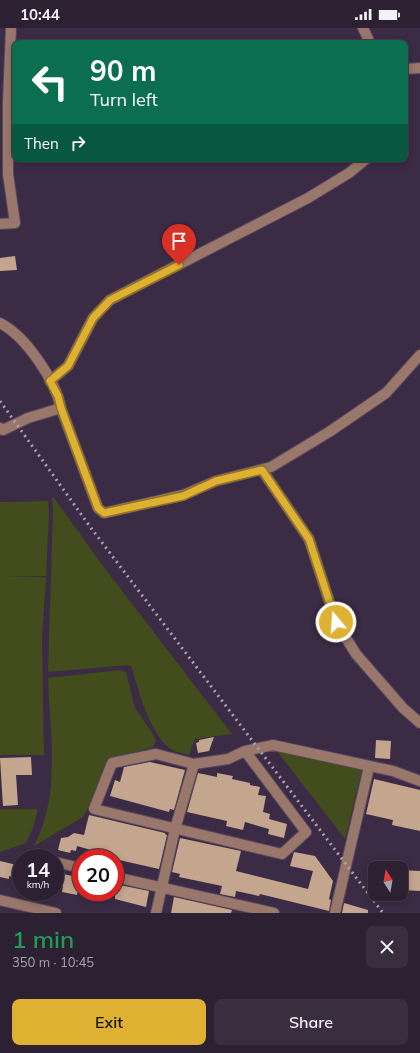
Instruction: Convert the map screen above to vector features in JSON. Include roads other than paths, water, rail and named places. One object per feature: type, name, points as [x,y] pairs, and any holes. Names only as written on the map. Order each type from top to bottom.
[{"type":"street","points":[[0,224],[15,223],[4,174],[11,28]]},
{"type":"street","points":[[363,28],[369,40]]},
{"type":"street","points":[[408,69],[420,68]]},
{"type":"street","points":[[50,381],[68,366],[93,318],[110,300],[308,198],[349,173],[362,162]]},
{"type":"street","points":[[0,323],[7,326],[30,348],[50,381],[58,396],[61,408],[98,508],[104,513],[183,496],[216,481],[271,467],[329,432],[386,393],[420,355]]},
{"type":"street","points":[[0,428],[3,430],[28,418],[61,408]]},
{"type":"street","points":[[262,470],[309,539],[336,622],[356,654],[403,708],[420,723]]},
{"type":"street","points":[[244,751],[306,832],[282,854],[94,809],[112,764],[156,754],[194,764],[228,759],[244,751],[273,745],[393,771],[420,781]]},
{"type":"street","points":[[156,913],[175,829],[194,764]]},
{"type":"street","points":[[335,913],[369,767]]},
{"type":"street","points":[[124,879],[274,913]]},
{"type":"street","points":[[0,900],[56,913]]},
{"type":"railway","points":[[0,401],[91,528],[383,913]]}]
